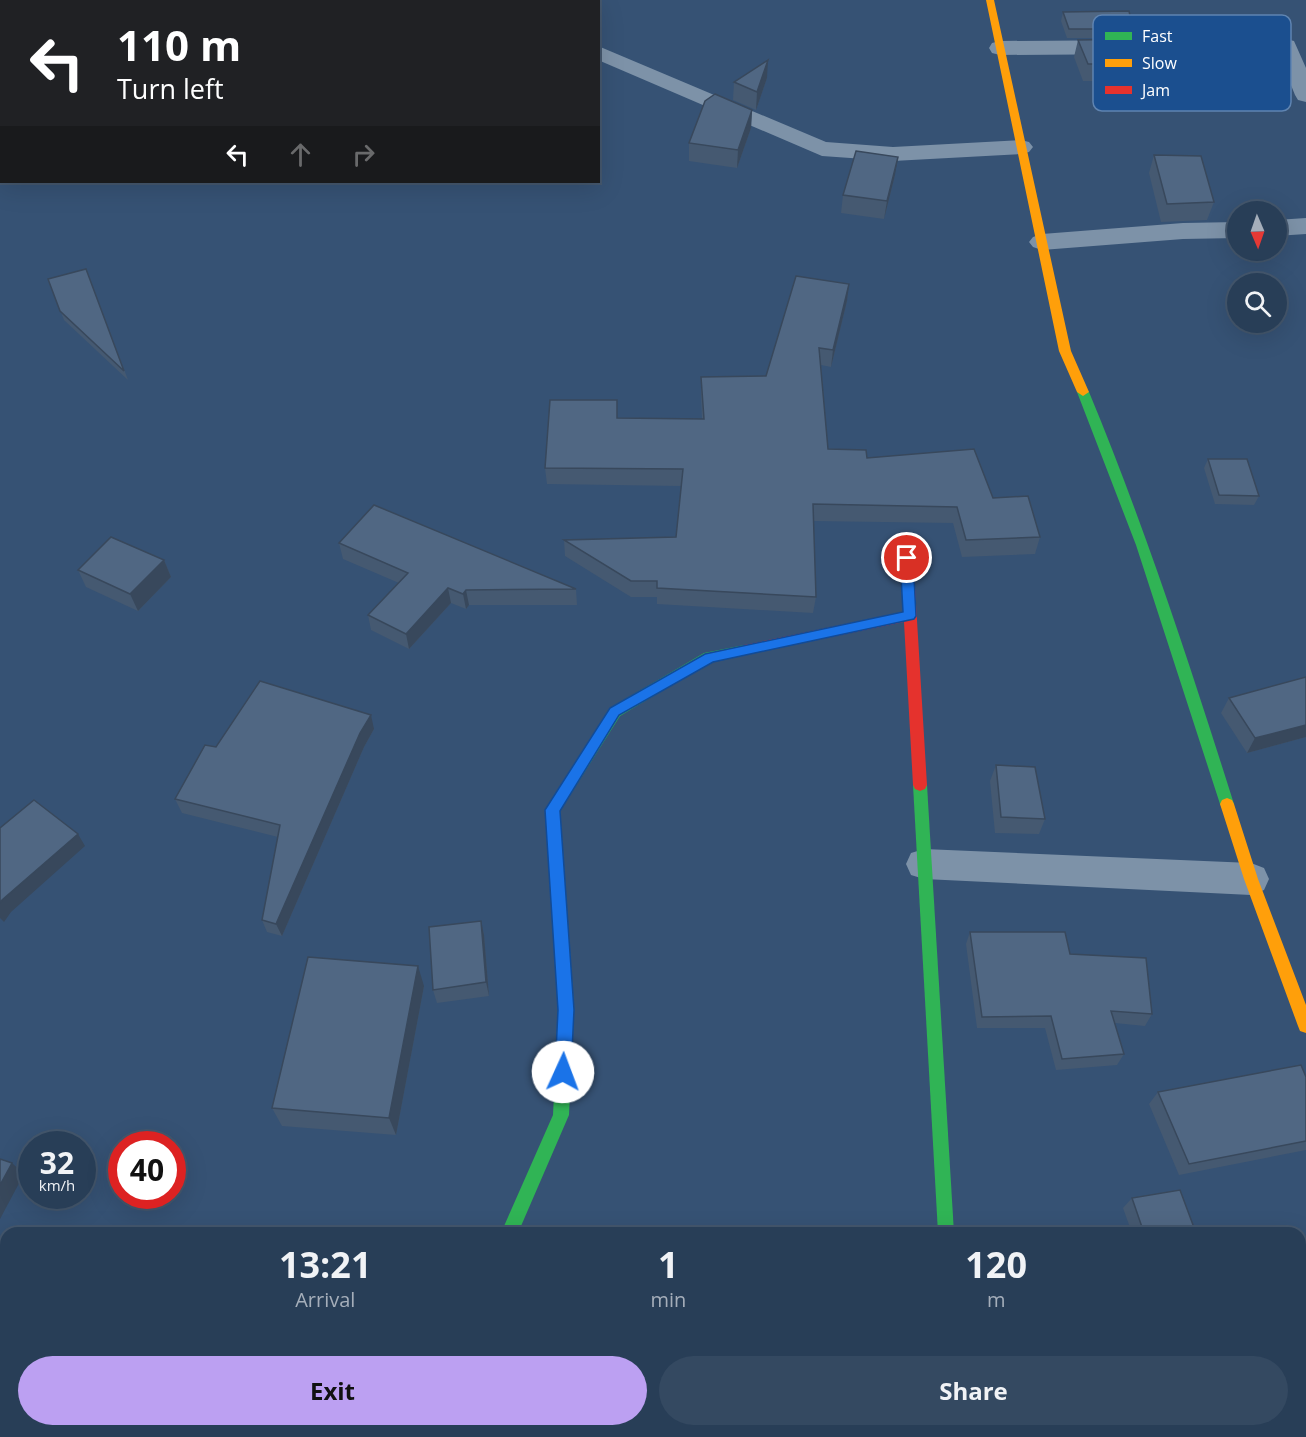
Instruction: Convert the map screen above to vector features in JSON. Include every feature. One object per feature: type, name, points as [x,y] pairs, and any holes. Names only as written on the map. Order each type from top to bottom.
[{"type":"street","points":[[990,0],[1065,351],[1112,460],[1150,564],[1251,879],[1306,1026]]},
{"type":"street","points":[[1000,48],[1093,47]]},
{"type":"street","points":[[600,53],[822,149],[893,154],[1021,147]]},
{"type":"street","points":[[1291,58],[1306,95]]},
{"type":"street","points":[[1287,227],[1306,226]]},
{"type":"street","points":[[1042,242],[1183,231],[1227,230]]},
{"type":"street","points":[[906,538],[924,864],[937,1033],[946,1227]]},
{"type":"street","points":[[512,1227],[561,1115],[566,1010],[553,810],[615,712],[709,657],[909,616]]},
{"type":"street","points":[[924,864],[1251,879]]},
{"type":"building","points":[[1129,11],[1130,15],[1093,15],[1093,29],[1069,29],[1063,12]]},
{"type":"building","points":[[1078,40],[1093,40],[1093,64],[1088,64]]},
{"type":"building","points":[[768,60],[757,92],[734,82]]},
{"type":"building","points":[[715,94],[752,110],[738,150],[689,143],[705,101]]},
{"type":"building","points":[[856,151],[898,157],[887,201],[843,195]]},
{"type":"building","points":[[1154,155],[1201,156],[1214,202],[1167,204]]},
{"type":"building","points":[[86,269],[124,371],[60,311],[48,279]]},
{"type":"building","points":[[796,276],[849,284],[833,350],[819,348],[828,449],[866,450],[867,458],[974,449],[993,498],[1028,496],[1040,537],[966,540],[957,507],[813,504],[816,597],[657,588],[657,581],[631,581],[564,540],[676,537],[683,469],[545,468],[550,400],[617,400],[617,418],[704,419],[701,377],[766,376]]},
{"type":"building","points":[[1208,459],[1247,459],[1259,496],[1219,495]]},
{"type":"building","points":[[374,505],[576,589],[466,590],[463,594],[448,588],[406,634],[368,615],[408,573],[339,543]]},
{"type":"building","points":[[111,537],[164,560],[130,594],[78,570]]},
{"type":"building","points":[[1306,677],[1306,725],[1255,738],[1229,698]]},
{"type":"building","points":[[260,681],[371,715],[360,733],[276,924],[262,920],[280,825],[175,799],[205,745],[216,747]]},
{"type":"building","points":[[996,765],[1035,767],[1045,819],[1001,817]]},
{"type":"building","points":[[34,800],[78,834],[0,903],[0,828]]},
{"type":"building","points":[[481,921],[486,982],[433,990],[429,927]]},
{"type":"building","points":[[970,932],[1065,932],[1070,954],[1146,958],[1152,1014],[1111,1011],[1124,1054],[1062,1059],[1051,1016],[982,1017]]},
{"type":"building","points":[[308,957],[418,966],[389,1118],[272,1108]]},
{"type":"building","points":[[1301,1065],[1306,1077],[1306,1141],[1189,1164],[1158,1092]]},
{"type":"building","points":[[0,1159],[12,1163],[0,1185]]},
{"type":"building","points":[[1180,1190],[1194,1227],[1142,1227],[1132,1198]]},
{"type":"traffic: fast","points":[[1083,392],[1142,545],[1227,804]]},
{"type":"traffic: fast","points":[[512,1227],[561,1115],[566,1009],[553,810],[615,712],[709,657],[744,650]]},
{"type":"traffic: fast","points":[[920,785],[946,1227]]},
{"type":"traffic: slow","points":[[990,0],[1065,351],[1083,392]]},
{"type":"traffic: slow","points":[[1227,804],[1251,879],[1306,1026]]},
{"type":"traffic: jam","points":[[906,538],[920,785]]},
{"type":"traffic: jam","points":[[744,650],[909,616]]},
{"type":"route","points":[[563,1072],[566,1010],[553,810],[615,712],[709,657],[909,616],[907,558]]}]
